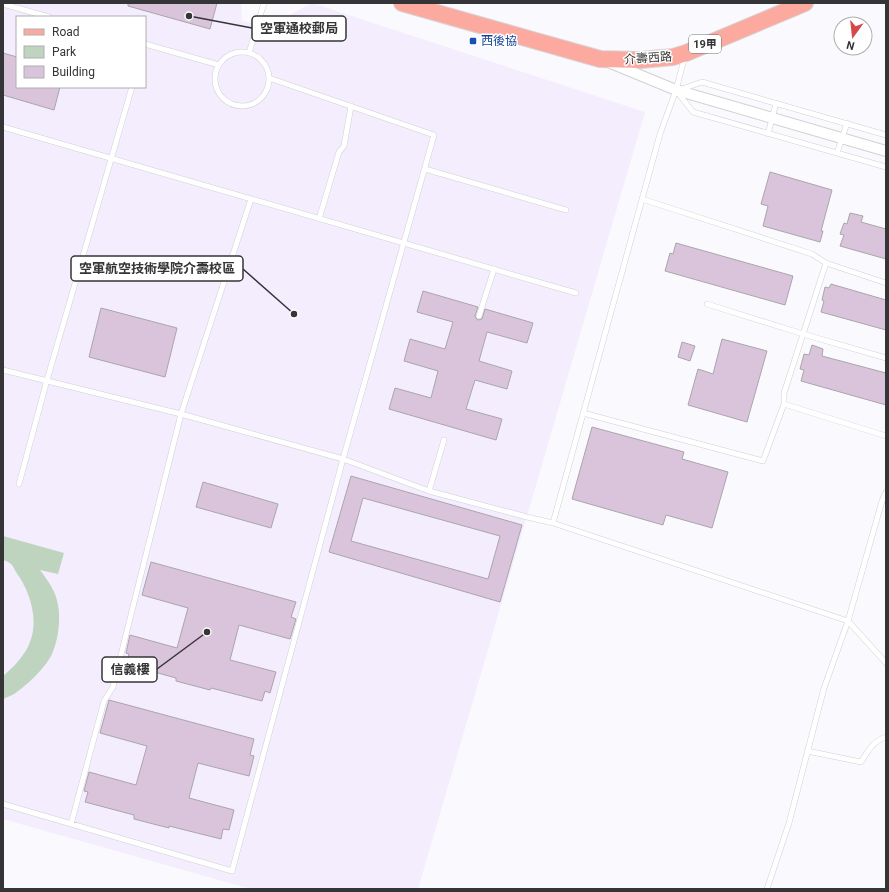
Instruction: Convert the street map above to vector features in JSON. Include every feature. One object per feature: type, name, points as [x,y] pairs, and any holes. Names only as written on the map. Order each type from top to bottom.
[{"type":"main road","name":"介壽西路","points":[[402,3],[600,59],[641,60],[673,57],[686,53],[805,3]]},
{"type":"street","name":"介壽西路","points":[[600,59],[676,90],[886,151]]},
{"type":"lane","points":[[249,53],[264,3]]},
{"type":"lane","points":[[3,4],[46,16]]},
{"type":"lane","points":[[146,44],[219,65]]},
{"type":"lane","points":[[240,52],[249,53],[256,56],[263,62],[267,69],[269,78],[268,87],[264,95],[249,105],[240,106],[231,104],[223,98],[218,91],[215,82],[215,73],[224,58],[240,52]]},
{"type":"lane","points":[[553,523],[660,134],[676,90],[686,53]]},
{"type":"lane","points":[[3,804],[232,871],[343,459],[434,135],[269,78]]},
{"type":"lane","points":[[676,90],[702,82],[886,135]]},
{"type":"lane","points":[[19,484],[47,380],[132,88]]},
{"type":"lane","points":[[676,90],[693,112],[886,167]]},
{"type":"lane","points":[[768,134],[776,103]]},
{"type":"lane","points":[[319,219],[339,152],[344,146],[351,106]]},
{"type":"lane","points":[[838,153],[847,123]]},
{"type":"lane","points":[[3,127],[576,292]]},
{"type":"lane","points":[[425,169],[566,210]]},
{"type":"lane","points":[[71,824],[104,702],[113,687],[180,414],[251,199]]},
{"type":"lane","points":[[642,199],[812,254],[826,263],[886,283]]},
{"type":"lane","points":[[584,413],[763,461],[784,404],[784,393],[826,263]]},
{"type":"lane","points":[[480,316],[494,269]]},
{"type":"lane","points":[[707,304],[886,358]]},
{"type":"lane","points":[[3,370],[180,414],[343,459],[429,491],[553,523],[848,621],[886,663]]},
{"type":"lane","points":[[784,404],[886,436]]},
{"type":"lane","points":[[429,491],[444,440]]},
{"type":"lane","points":[[767,889],[789,823],[824,688],[848,621],[882,501],[886,492]]},
{"type":"lane","points":[[807,751],[861,762],[872,746],[879,739],[886,737]]},
{"type":"shaded area","points":[[3,3],[241,3],[242,21],[275,30],[288,16],[312,3],[645,112],[418,889],[251,889],[3,819]]},
{"type":"green space","points":[[3,536],[64,553],[58,574],[40,570],[54,591],[59,611],[57,638],[51,656],[44,666],[24,687],[3,699],[3,676],[15,665],[26,651],[33,633],[34,624],[32,606],[25,588],[12,565],[3,560]]},
{"type":"building","points":[[128,3],[217,3],[210,29],[128,6]]},
{"type":"building","points":[[3,53],[16,57],[16,88],[60,88],[54,110],[3,95]]},
{"type":"building","points":[[770,172],[832,190],[821,231],[823,231],[820,242],[763,226],[768,206],[761,204]]},
{"type":"building","points":[[850,213],[863,216],[861,222],[886,229],[886,259],[840,246],[844,235],[840,234],[844,223],[847,224]]},
{"type":"building","points":[[676,243],[793,276],[785,305],[665,271],[670,253],[673,254]]},
{"type":"building","points":[[831,284],[886,300],[886,330],[821,312],[824,301],[822,300],[825,287],[829,288]]},
{"type":"building","points":[[423,291],[478,307],[475,316],[478,320],[482,319],[485,309],[533,323],[527,343],[487,332],[479,361],[512,371],[507,389],[475,380],[466,409],[502,419],[496,440],[389,409],[395,388],[431,398],[438,371],[404,361],[410,339],[445,349],[453,322],[417,312]]},
{"type":"building","points":[[101,308],[177,328],[165,377],[89,357]]},
{"type":"building","points":[[722,339],[767,351],[747,422],[688,405],[698,369],[713,374]]},
{"type":"building","points":[[682,342],[695,346],[690,361],[678,357]]},
{"type":"building","points":[[812,345],[823,349],[822,356],[886,373],[886,405],[801,381],[804,370],[800,369],[804,354],[809,355]]},
{"type":"building","points":[[592,427],[684,452],[682,459],[728,472],[712,528],[666,515],[663,525],[572,499]]},
{"type":"building","points":[[351,476],[522,525],[500,602],[329,552]],"holes":[[[363,498],[500,536],[488,579],[351,541]]]},
{"type":"building","points":[[203,482],[278,504],[271,528],[196,507]]},
{"type":"building","points":[[151,562],[296,602],[291,617],[296,619],[290,639],[239,625],[230,660],[276,672],[270,693],[265,691],[262,701],[176,681],[176,678],[126,664],[129,654],[126,653],[130,635],[177,648],[188,608],[142,595]]},
{"type":"building","points":[[109,700],[254,739],[250,755],[254,756],[249,776],[198,763],[189,798],[234,810],[229,830],[223,829],[221,839],[134,819],[134,815],[85,802],[88,792],[84,791],[89,772],[136,785],[147,746],[100,733]]},
{"type":"place","name":"空軍通校郵局","points":[[189,16]]},
{"type":"place","name":"西後協","points":[[473,41]]},
{"type":"place","name":"空軍航空技術學院介壽校區","points":[[294,314]]},
{"type":"place","name":"信義樓","points":[[207,632]]}]
